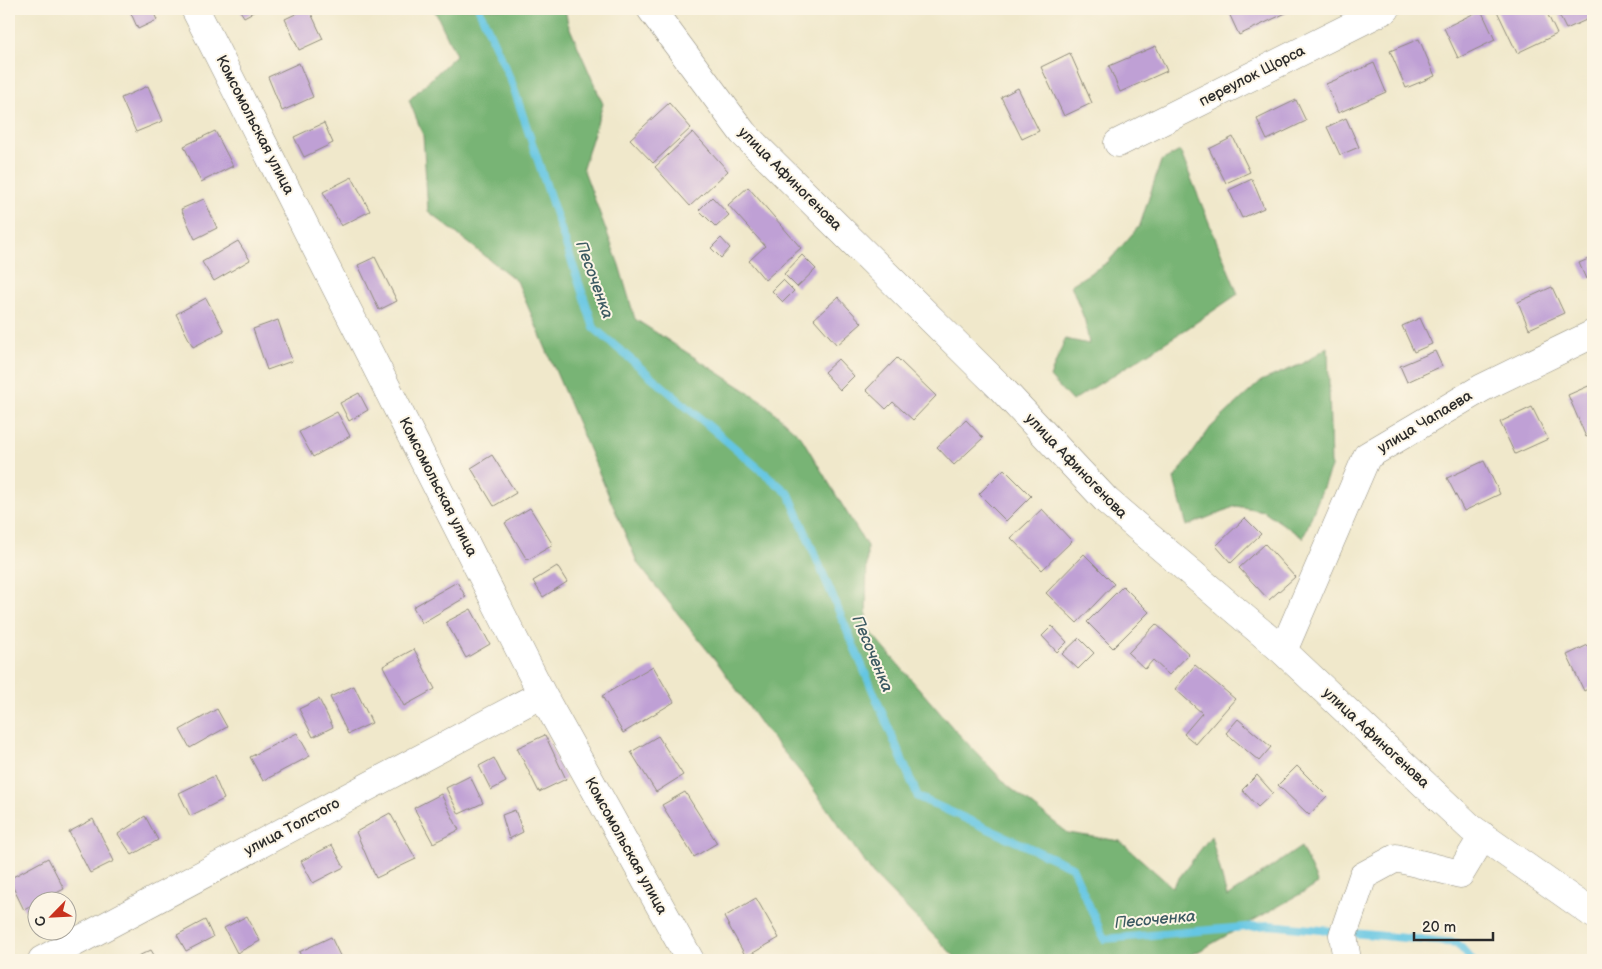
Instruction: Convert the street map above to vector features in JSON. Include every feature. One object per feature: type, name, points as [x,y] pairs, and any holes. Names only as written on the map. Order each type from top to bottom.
[{"type":"street","name":"Комсомольская улица","points":[[195,9],[542,694],[690,960]]},
{"type":"street","name":"улица Афиногенова","points":[[651,9],[743,133],[1001,388],[1107,501],[1283,652],[1471,828],[1593,914]]},
{"type":"street","name":"переулок Щорса","points":[[1118,143],[1386,9]]},
{"type":"street","name":"улица Чапаева","points":[[1283,652],[1367,456],[1482,388],[1593,334]]},
{"type":"street","name":"улица Толстого","points":[[42,960],[542,694]]},
{"type":"street","points":[[1347,960],[1343,935],[1363,876],[1396,858],[1460,874],[1483,836]]},
{"type":"green space","points":[[434,9],[565,9],[568,24],[603,104],[583,168],[619,265],[635,319],[762,401],[801,437],[867,546],[866,627],[953,728],[1008,786],[1068,833],[1120,841],[1172,887],[1211,836],[1227,897],[1301,847],[1318,884],[1183,960],[958,960],[873,874],[807,780],[763,727],[720,666],[638,564],[517,281],[428,211],[423,135],[409,100],[456,55]]},
{"type":"green space","points":[[1180,151],[1238,294],[1072,401],[1050,377],[1065,339],[1089,344],[1085,321],[1071,285],[1108,262],[1140,225],[1161,161]]},
{"type":"green space","points":[[1328,347],[1331,467],[1303,538],[1264,511],[1236,506],[1187,526],[1174,479],[1211,427],[1261,381],[1302,364]]},
{"type":"building","points":[[129,9],[152,9],[157,20],[138,29]]},
{"type":"building","points":[[239,9],[259,9],[244,17]]},
{"type":"building","points":[[309,9],[323,39],[299,50],[285,19]]},
{"type":"building","points":[[1227,9],[1286,9],[1288,12],[1239,35]]},
{"type":"building","points":[[1496,9],[1545,9],[1557,34],[1517,53]]},
{"type":"building","points":[[1556,9],[1593,9],[1593,17],[1566,29]]},
{"type":"building","points":[[1481,10],[1495,40],[1458,58],[1444,28]]},
{"type":"building","points":[[1419,39],[1435,76],[1406,88],[1390,51]]},
{"type":"building","points":[[1156,46],[1167,71],[1120,92],[1109,66]]},
{"type":"building","points":[[1070,53],[1092,103],[1064,116],[1041,67]]},
{"type":"building","points":[[299,63],[313,97],[282,111],[268,77]]},
{"type":"building","points":[[1374,63],[1386,92],[1338,113],[1326,84]]},
{"type":"building","points":[[148,86],[163,121],[136,132],[121,98]]},
{"type":"building","points":[[1018,88],[1039,131],[1022,139],[1001,97]]},
{"type":"building","points":[[1296,100],[1306,121],[1267,140],[1257,119]]},
{"type":"building","points":[[669,103],[691,128],[653,163],[630,139]]},
{"type":"building","points":[[1346,118],[1359,147],[1340,155],[1327,127]]},
{"type":"building","points":[[324,123],[333,143],[304,157],[294,137]]},
{"type":"building","points":[[215,131],[233,166],[201,182],[184,146]]},
{"type":"building","points":[[693,132],[728,171],[690,206],[655,167]]},
{"type":"building","points":[[1233,137],[1250,172],[1226,183],[1209,149]]},
{"type":"building","points":[[352,177],[370,211],[341,226],[323,192]]},
{"type":"building","points":[[1252,179],[1264,208],[1242,218],[1229,190]]},
{"type":"building","points":[[748,187],[801,248],[765,280],[749,261],[765,246],[728,205]]},
{"type":"building","points":[[712,197],[729,215],[716,227],[699,210]]},
{"type":"building","points":[[204,199],[217,228],[195,239],[181,209]]},
{"type":"building","points":[[721,238],[730,248],[721,258],[711,248]]},
{"type":"building","points":[[238,241],[250,260],[214,281],[202,262]]},
{"type":"building","points":[[802,255],[816,269],[797,287],[784,274]]},
{"type":"building","points":[[375,257],[397,301],[379,310],[358,265]]},
{"type":"building","points":[[1593,257],[1593,276],[1586,279],[1579,263]]},
{"type":"building","points":[[783,280],[794,291],[783,302],[772,291]]},
{"type":"building","points":[[1552,287],[1564,313],[1529,329],[1518,302]]},
{"type":"building","points":[[838,297],[862,323],[837,345],[814,319]]},
{"type":"building","points":[[206,298],[224,331],[193,347],[176,314]]},
{"type":"building","points":[[1420,318],[1432,344],[1414,352],[1402,326]]},
{"type":"building","points":[[278,320],[292,361],[267,370],[253,329]]},
{"type":"building","points":[[1435,351],[1442,366],[1407,382],[1400,366]]},
{"type":"building","points":[[897,358],[936,396],[913,420],[893,402],[886,409],[866,390]]},
{"type":"building","points":[[838,359],[854,376],[840,390],[824,372]]},
{"type":"building","points":[[1593,384],[1593,434],[1586,437],[1568,395]]},
{"type":"building","points":[[359,393],[368,410],[349,421],[340,403]]},
{"type":"building","points":[[1532,407],[1548,439],[1515,454],[1500,422]]},
{"type":"building","points":[[337,412],[350,436],[313,457],[299,432]]},
{"type":"building","points":[[966,420],[983,438],[954,465],[937,447]]},
{"type":"building","points":[[492,455],[516,493],[494,506],[471,468]]},
{"type":"building","points":[[1484,461],[1500,494],[1464,511],[1447,478]]},
{"type":"building","points":[[1004,469],[1031,496],[1006,521],[979,494]]},
{"type":"building","points":[[530,508],[553,545],[527,560],[505,523]]},
{"type":"building","points":[[1042,509],[1072,541],[1042,570],[1011,538]]},
{"type":"building","points":[[1245,518],[1261,534],[1231,563],[1216,546]]},
{"type":"building","points":[[1265,544],[1295,577],[1269,600],[1239,568]]},
{"type":"building","points":[[1084,554],[1114,584],[1077,623],[1046,593]]},
{"type":"building","points":[[557,566],[567,582],[543,597],[533,581]]},
{"type":"building","points":[[457,582],[466,597],[422,623],[413,607]]},
{"type":"building","points":[[1123,586],[1149,612],[1113,648],[1087,622]]},
{"type":"building","points":[[471,609],[490,644],[466,658],[446,622]]},
{"type":"building","points":[[1156,624],[1189,654],[1169,675],[1153,660],[1145,669],[1128,653]]},
{"type":"building","points":[[1052,626],[1067,642],[1057,652],[1042,636]]},
{"type":"building","points":[[1079,638],[1094,653],[1078,669],[1062,654]]},
{"type":"building","points":[[1590,644],[1593,651],[1593,686],[1584,691],[1567,655]]},
{"type":"building","points":[[414,649],[435,689],[404,706],[383,666]]},
{"type":"building","points":[[1195,665],[1235,699],[1196,744],[1184,734],[1202,713],[1175,689]]},
{"type":"building","points":[[653,666],[674,702],[623,733],[602,696]]},
{"type":"building","points":[[354,686],[372,723],[348,734],[330,697]]},
{"type":"building","points":[[319,699],[333,727],[313,737],[299,709]]},
{"type":"building","points":[[217,709],[227,727],[190,748],[180,730]]},
{"type":"building","points":[[1238,719],[1271,747],[1259,761],[1226,733]]},
{"type":"building","points":[[297,733],[310,756],[263,781],[250,757]]},
{"type":"building","points":[[545,735],[566,779],[539,792],[517,748]]},
{"type":"building","points":[[658,736],[683,775],[656,792],[631,752]]},
{"type":"building","points":[[494,758],[506,782],[491,790],[479,766]]},
{"type":"building","points":[[1297,766],[1327,796],[1309,815],[1278,785]]},
{"type":"building","points":[[1257,775],[1273,793],[1258,807],[1242,790]]},
{"type":"building","points":[[214,776],[224,799],[190,816],[179,793]]},
{"type":"building","points":[[470,776],[483,803],[459,814],[446,788]]},
{"type":"building","points":[[685,792],[717,843],[694,857],[662,805]]},
{"type":"building","points":[[441,794],[459,830],[433,843],[414,808]]},
{"type":"building","points":[[515,810],[523,832],[509,839],[502,815]]},
{"type":"building","points":[[390,813],[416,859],[376,878],[356,832]]},
{"type":"building","points":[[145,816],[158,840],[132,855],[118,834]]},
{"type":"building","points":[[93,819],[114,861],[90,873],[69,832]]},
{"type":"building","points":[[332,845],[344,867],[313,883],[301,861]]},
{"type":"building","points":[[48,858],[64,889],[58,892],[28,892],[28,908],[24,910],[9,879]]},
{"type":"building","points":[[756,898],[779,938],[746,957],[724,917]]},
{"type":"building","points":[[247,916],[260,941],[237,953],[224,928]]},
{"type":"building","points":[[205,920],[213,937],[186,951],[177,935]]},
{"type":"building","points":[[331,937],[342,960],[303,960],[299,952]]},
{"type":"building","points":[[151,950],[157,960],[130,960]]},
{"type":"waterway","name":"Песоченка","points":[[479,9],[512,83],[594,328],[789,494],[918,797],[1072,867],[1104,939],[1269,925],[1457,943],[1472,960]]}]
